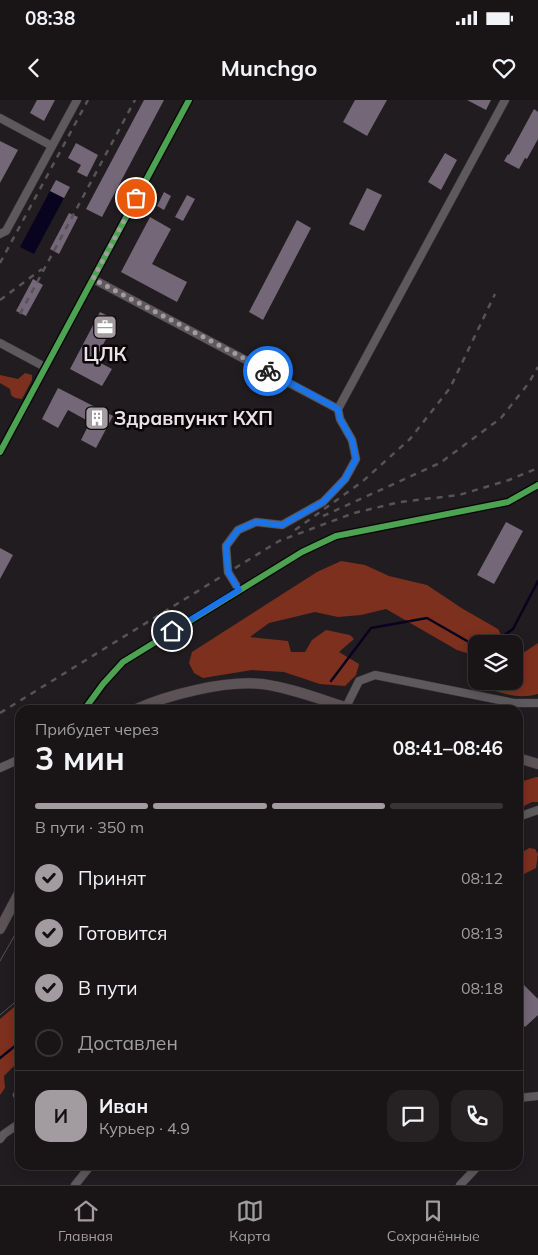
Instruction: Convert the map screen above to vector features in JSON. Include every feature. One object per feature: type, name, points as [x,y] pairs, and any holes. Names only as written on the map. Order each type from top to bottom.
[{"type":"main road","points":[[146,705],[159,700],[230,684],[261,684],[289,690],[337,705]]},
{"type":"main road","points":[[523,760],[538,764]]},
{"type":"main road","points":[[0,929],[15,900]]},
{"type":"street","points":[[0,234],[6,231],[77,100]]},
{"type":"street","points":[[0,452],[189,100]]},
{"type":"street","points":[[239,590],[228,572],[226,546],[238,530],[256,522],[282,525],[323,502],[345,479],[356,459],[352,440],[340,419],[338,409],[505,100]]},
{"type":"street","points":[[0,118],[52,146]]},
{"type":"street","points":[[93,279],[338,409]]},
{"type":"street","points":[[0,343],[46,367]]},
{"type":"street","points":[[88,705],[123,662],[302,552],[336,536],[508,502],[538,486]]},
{"type":"street","points":[[351,705],[359,681],[375,675],[514,703],[538,703]]},
{"type":"street","points":[[0,768],[15,761]]},
{"type":"street","points":[[523,816],[537,812]]},
{"type":"street","points":[[523,1098],[538,1096]]},
{"type":"street","points":[[0,1139],[15,1126]]},
{"type":"street","points":[[75,1185],[87,1170]]},
{"type":"street","points":[[460,1185],[474,1170]]},
{"type":"shaded area","points":[[50,191],[64,198],[34,254],[20,247]]},
{"type":"shaded area","points":[[25,373],[32,375],[32,380],[22,399],[15,398],[11,395],[10,389],[0,383],[0,375],[18,379]]},
{"type":"shaded area","points":[[341,561],[365,565],[389,576],[427,585],[498,629],[501,635],[468,635],[468,653],[457,650],[386,609],[361,615],[338,617],[315,612],[269,623],[250,637],[288,641],[291,652],[305,652],[312,640],[326,630],[350,635],[354,639],[339,652],[359,664],[356,675],[345,686],[320,684],[284,672],[252,670],[203,678],[194,673],[189,663],[192,652],[317,572]]},
{"type":"shaded area","points":[[538,643],[538,694],[516,696],[492,690],[523,690],[523,653]]},
{"type":"shaded area","points":[[538,777],[538,802],[532,802],[523,806],[523,781]]},
{"type":"shaded area","points":[[529,848],[535,849],[538,854],[536,868],[523,875],[523,852]]},
{"type":"shaded area","points":[[15,1006],[15,1065],[4,1076],[5,1088],[0,1095],[0,1019]]},
{"type":"building","points":[[37,100],[55,100],[44,121],[30,113]]},
{"type":"building","points":[[144,100],[164,100],[102,217],[86,209]]},
{"type":"building","points":[[355,100],[387,100],[367,136],[343,122]]},
{"type":"building","points":[[467,100],[491,100],[486,110]]},
{"type":"building","points":[[534,109],[538,112],[538,139],[519,169],[504,161]]},
{"type":"building","points":[[0,141],[18,150],[0,183]]},
{"type":"building","points":[[76,143],[98,155],[87,177],[77,172],[81,165],[68,158]]},
{"type":"building","points":[[445,153],[457,160],[441,190],[428,182]]},
{"type":"building","points":[[56,180],[70,187],[64,198],[50,191]]},
{"type":"building","points":[[367,188],[382,195],[364,231],[349,224]]},
{"type":"building","points":[[164,192],[171,196],[164,210],[157,206]]},
{"type":"building","points":[[187,195],[195,199],[183,221],[175,217]]},
{"type":"building","points":[[69,213],[78,217],[59,254],[50,249]]},
{"type":"building","points":[[150,217],[171,229],[152,264],[187,282],[177,302],[121,272]]},
{"type":"building","points":[[297,220],[311,228],[263,320],[249,312]]},
{"type":"building","points":[[33,279],[43,285],[26,316],[16,311]]},
{"type":"building","points":[[100,312],[116,320],[95,360],[112,369],[102,386],[70,369]]},
{"type":"building","name":"Здравпункт КХП","points":[[58,388],[113,416],[96,448],[81,440],[90,422],[68,410],[58,428],[42,419]]},
{"type":"building","points":[[506,522],[523,531],[494,584],[477,575]]},
{"type":"building","points":[[0,548],[13,555],[0,579]]},
{"type":"building","points":[[523,986],[538,999],[538,1015],[525,1027],[523,1025]]},
{"type":"waterway","points":[[331,681],[371,628],[427,618],[467,641],[492,644],[513,629],[538,581]]},
{"type":"waterway","points":[[0,1058],[15,1046]]},
{"type":"tram line","points":[[0,961],[15,935]]},
{"type":"tram line","points":[[0,1015],[15,1002]]},
{"type":"railway","points":[[0,263],[88,100]]},
{"type":"railway","points":[[20,314],[135,100]]},
{"type":"railway","points":[[0,300],[42,269]]},
{"type":"railway","points":[[295,530],[363,481],[410,439],[450,388],[495,294]]},
{"type":"railway","points":[[323,516],[440,463],[501,418],[528,384],[538,367]]},
{"type":"railway","points":[[0,713],[279,541],[354,513],[400,502],[459,495],[509,480],[538,468]]},
{"type":"cycle path","points":[[0,452],[189,100]]},
{"type":"cycle path","points":[[88,705],[123,662],[302,552],[336,536],[508,502],[538,485]]},
{"type":"way so far","points":[[136,198],[93,279],[268,371]]},
{"type":"place","name":"ЦЛК","points":[[105,327]]},
{"type":"place","name":"Здравпункт КХП","points":[[97,418]]},
{"type":"route","points":[[172,631],[239,590],[228,572],[226,546],[238,530],[256,522],[282,525],[323,502],[345,479],[356,459],[352,440],[340,419],[338,409],[268,371]]}]
